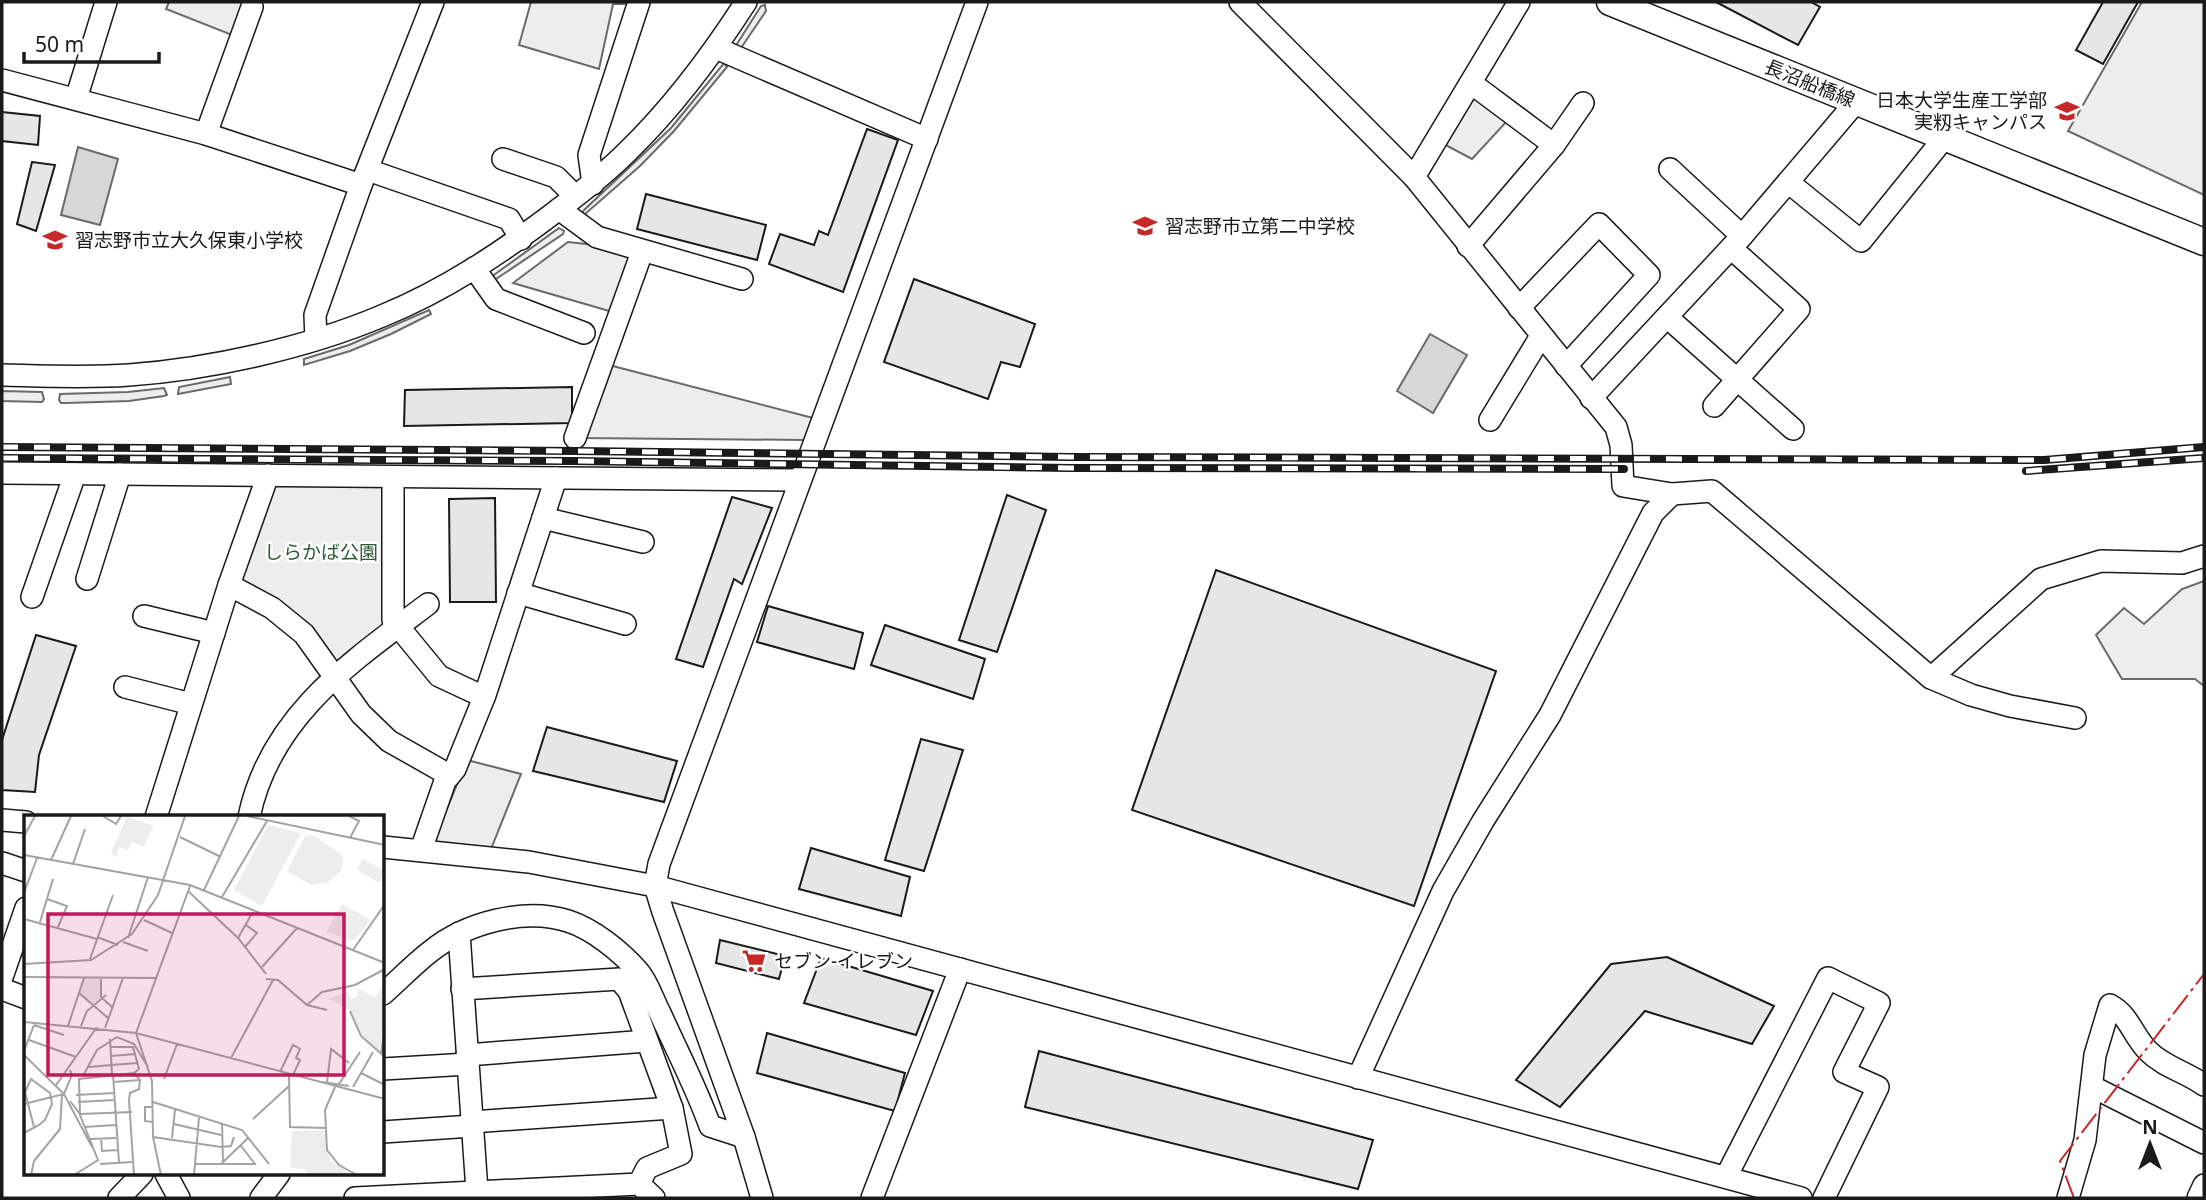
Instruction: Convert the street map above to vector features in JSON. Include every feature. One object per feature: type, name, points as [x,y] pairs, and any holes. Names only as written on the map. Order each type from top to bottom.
[{"type":"main road","name":"長沼船橋線","points":[[1610,2],[2204,242]]},
{"type":"street","points":[[76,99],[106,2]]},
{"type":"street","points":[[316,340],[315,315],[433,2]]},
{"type":"street","points":[[576,196],[639,2]]},
{"type":"street","points":[[2,375],[127,375],[178,370],[316,340],[384,315],[474,268],[521,239],[628,152],[661,117],[716,48],[746,2]]},
{"type":"street","points":[[762,1198],[744,1137],[655,886],[659,864],[976,2]]},
{"type":"street","points":[[1240,2],[1414,177],[1616,427],[1621,445],[1623,486],[1672,494],[1712,491],[1931,678],[1971,695],[2010,706],[2075,718]]},
{"type":"street","points":[[1414,177],[1519,2]]},
{"type":"street","points":[[206,134],[252,7]]},
{"type":"street","points":[[716,48],[927,139]]},
{"type":"street","points":[[2,80],[365,177],[509,219],[521,239]]},
{"type":"street","points":[[1471,83],[1554,145]]},
{"type":"street","points":[[1591,398],[1737,242],[1856,102]]},
{"type":"street","points":[[1468,246],[1554,145],[1583,103]]},
{"type":"street","points":[[1788,182],[1861,241],[1945,137]]},
{"type":"street","points":[[503,159],[556,177],[576,196],[597,237],[741,279]]},
{"type":"street","points":[[1670,169],[1799,309],[1714,406]]},
{"type":"street","points":[[1519,309],[1599,224],[1649,275],[1566,366]]},
{"type":"street","points":[[575,438],[642,251]]},
{"type":"street","points":[[474,268],[496,299],[584,333]]},
{"type":"street","points":[[1667,317],[1793,429]]},
{"type":"street","points":[[1490,420],[1541,336]]},
{"type":"street","points":[[2,473],[800,480]]},
{"type":"street","points":[[32,597],[75,474]]},
{"type":"street","points":[[87,579],[120,474]]},
{"type":"street","points":[[157,815],[229,585],[268,475]]},
{"type":"street","points":[[393,477],[393,620],[439,676],[484,697]]},
{"type":"street","points":[[421,850],[449,775],[455,769],[484,697],[556,478]]},
{"type":"street","points":[[1358,1078],[1443,891],[1483,821],[1550,715],[1653,513],[1672,494]]},
{"type":"street","points":[[543,518],[643,542]]},
{"type":"street","points":[[1931,678],[2041,579],[2101,561],[2182,563],[2204,556]]},
{"type":"street","points":[[229,585],[272,608],[304,634],[361,714],[389,741],[449,775]]},
{"type":"street","points":[[518,593],[625,624]]},
{"type":"street","points":[[249,815],[253,795],[271,752],[292,722],[335,679],[428,604]]},
{"type":"street","points":[[144,616],[214,633]]},
{"type":"street","points":[[125,687],[191,704]]},
{"type":"street","points":[[2,820],[24,822]]},
{"type":"street","points":[[385,847],[528,862],[655,886],[1798,1198]]},
{"type":"street","points":[[2,863],[24,870]]},
{"type":"street","points":[[2,977],[24,914]]},
{"type":"street","points":[[385,992],[432,950],[458,933],[475,926],[516,917],[568,921],[591,932],[639,972],[699,1096],[710,1126],[744,1137]]},
{"type":"street","points":[[458,933],[472,1124],[483,1193]]},
{"type":"street","points":[[872,1198],[960,970]]},
{"type":"street","points":[[1726,1177],[1828,978],[1879,1003],[1844,1072],[1878,1087],[1824,1198]]},
{"type":"street","points":[[355,1198],[646,1191],[647,1168],[681,1154],[672,1108],[629,990],[619,979],[462,989]]},
{"type":"street","points":[[2,989],[24,997]]},
{"type":"street","points":[[2068,1198],[2085,1140],[2095,1055],[2110,1005],[2122,1012],[2146,1050],[2161,1063],[2204,1085]]},
{"type":"street","points":[[385,1069],[647,1041]]},
{"type":"street","points":[[2092,1087],[2204,1143]]},
{"type":"street","points":[[385,1132],[672,1108]]},
{"type":"street","points":[[119,1198],[140,1176]]},
{"type":"street","points":[[167,1176],[179,1198]]},
{"type":"street","points":[[261,1198],[278,1176]]},
{"type":"street","points":[[2198,1198],[2204,1185]]},
{"type":"shaded area","points":[[169,2],[244,2],[232,35],[166,9]]},
{"type":"shaded area","points":[[531,2],[630,4],[613,4],[599,69],[519,45]]},
{"type":"shaded area","points":[[2142,2],[2204,2],[2204,195],[2068,131]]},
{"type":"shaded area","points":[[765,5],[766,11],[741,48],[735,47],[761,6]]},
{"type":"shaded area","points":[[724,63],[727,67],[674,131],[640,166],[584,215],[584,210],[671,128]]},
{"type":"shaded area","points":[[1469,93],[1508,120],[1472,159],[1440,142]]},
{"type":"shaded area","points":[[78,147],[118,159],[100,225],[61,215]]},
{"type":"shaded area","points":[[559,228],[564,231],[563,234],[493,281],[491,277]]},
{"type":"shaded area","points":[[568,242],[595,245],[633,259],[616,313],[513,283]]},
{"type":"shaded area","points":[[429,310],[431,314],[391,334],[350,351],[304,365],[304,359],[349,345]]},
{"type":"shaded area","points":[[1430,334],[1467,355],[1433,413],[1397,391]]},
{"type":"shaded area","points":[[605,364],[813,418],[806,440],[580,438]]},
{"type":"shaded area","points":[[230,377],[231,384],[178,394],[179,387]]},
{"type":"shaded area","points":[[164,388],[167,395],[129,401],[61,403],[59,400],[60,394]]},
{"type":"shaded area","points":[[2,391],[42,392],[44,399],[42,402],[2,401]]},
{"type":"shaded area","name":"しらかば公園","points":[[271,480],[390,485],[393,627],[336,674],[233,585]]},
{"type":"shaded area","points":[[2204,581],[2204,686],[2195,679],[2122,679],[2096,635],[2124,608],[2144,624],[2182,589]]},
{"type":"shaded area","points":[[467,760],[521,774],[491,849],[432,845]]},
{"type":"building","points":[[1716,2],[1811,2],[1820,7],[1798,45]]},
{"type":"building","points":[[2103,2],[2138,2],[2103,64],[2076,50]]},
{"type":"building","points":[[2,112],[40,116],[38,145],[2,141]]},
{"type":"building","points":[[867,129],[898,140],[843,292],[769,264],[780,234],[814,245],[819,231],[828,235]]},
{"type":"building","points":[[32,162],[55,165],[36,231],[17,224]]},
{"type":"building","points":[[646,194],[766,225],[757,260],[637,229]]},
{"type":"building","points":[[914,279],[1035,324],[1020,367],[1001,362],[988,399],[884,362]]},
{"type":"building","points":[[572,387],[572,423],[404,426],[405,390]]},
{"type":"building","points":[[1007,495],[1046,510],[997,652],[959,640]]},
{"type":"building","points":[[732,497],[772,508],[742,584],[734,579],[703,667],[676,659]]},
{"type":"building","points":[[495,498],[496,602],[450,602],[449,499]]},
{"type":"building","points":[[1216,570],[1496,671],[1414,906],[1132,810]]},
{"type":"building","points":[[768,606],[863,633],[854,669],[757,642]]},
{"type":"building","points":[[885,625],[985,659],[973,699],[871,665]]},
{"type":"building","points":[[36,635],[76,646],[39,755],[35,792],[2,790],[2,740]]},
{"type":"building","points":[[547,727],[677,761],[664,802],[533,771]]},
{"type":"building","points":[[921,739],[963,750],[924,871],[885,860]]},
{"type":"building","points":[[811,848],[910,877],[901,916],[799,889]]},
{"type":"building","points":[[720,940],[785,956],[779,979],[716,963]]},
{"type":"building","points":[[1667,957],[1774,1006],[1752,1044],[1645,1011],[1560,1107],[1516,1080],[1611,964]]},
{"type":"building","points":[[821,958],[933,991],[916,1035],[804,1003]]},
{"type":"building","points":[[767,1033],[905,1073],[895,1111],[757,1073]]},
{"type":"building","points":[[1039,1051],[1373,1140],[1358,1189],[1025,1107]]},
{"type":"railway","points":[[2,447],[1070,457],[2044,460],[2204,447]]},
{"type":"railway","points":[[2,458],[574,461],[1070,468],[1624,469]]},
{"type":"railway","points":[[2026,471],[2204,458]]},
{"type":"power","points":[[2074,1198],[2060,1161],[2204,974]]},
{"type":"place","name":"日本大学生産工学部 実籾キャンパス","points":[[2067,111]]},
{"type":"place","name":"習志野市立第二中学校","points":[[1145,226]]},
{"type":"place","name":"習志野市立大久保東小学校","points":[[55,240]]},
{"type":"place","name":"セブン-イレブン","points":[[754,961]]}]
